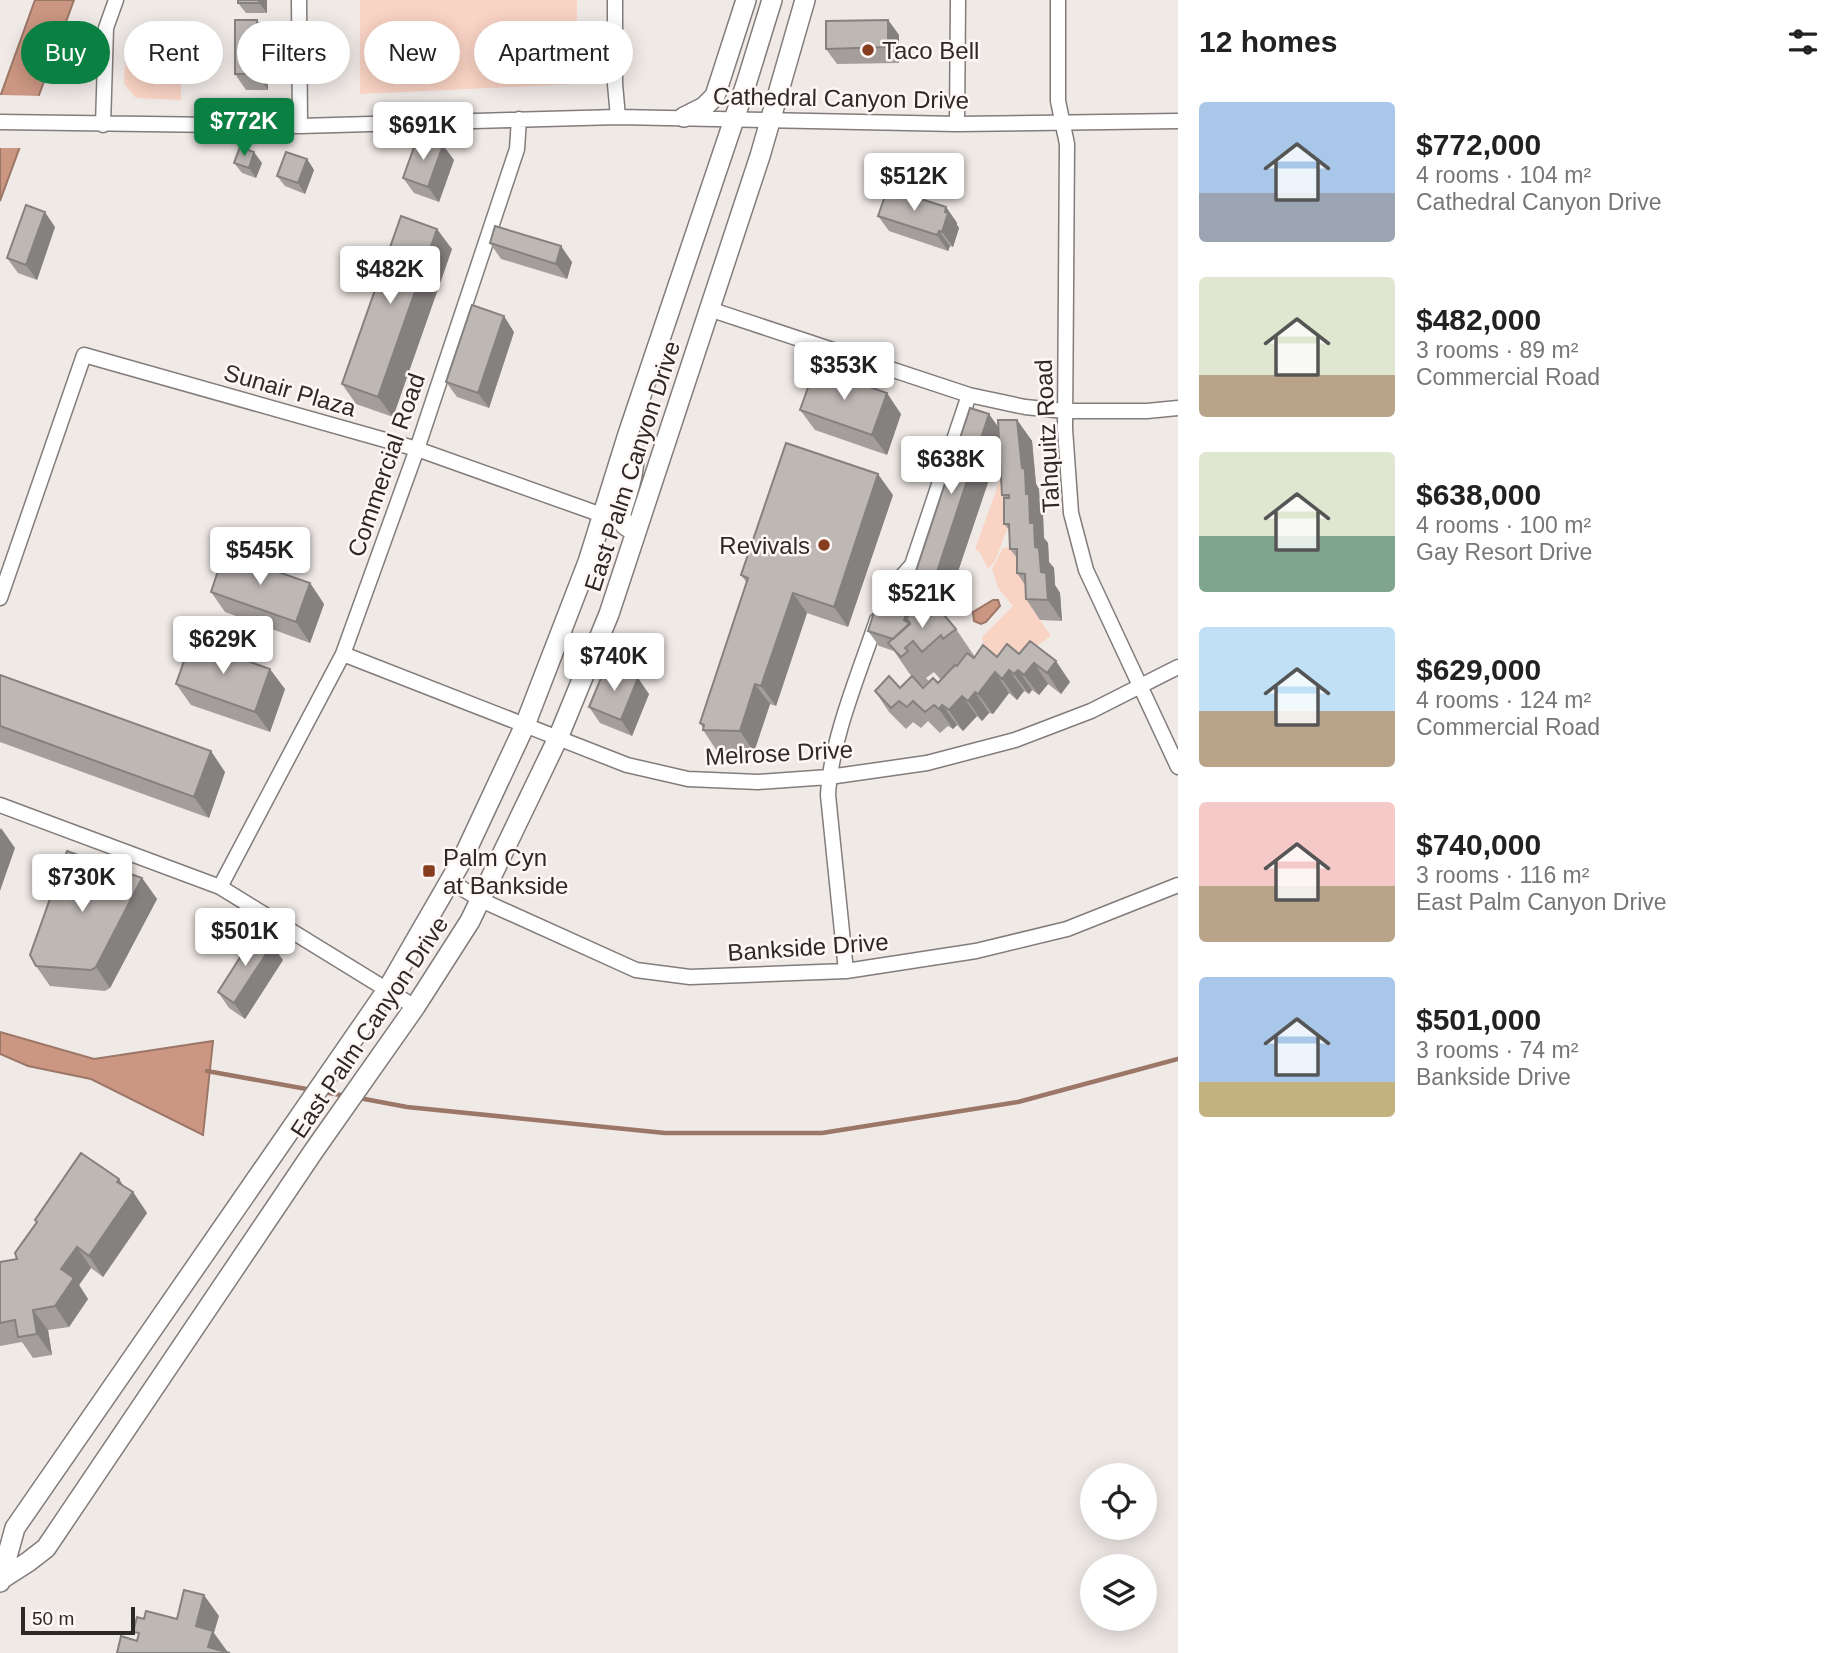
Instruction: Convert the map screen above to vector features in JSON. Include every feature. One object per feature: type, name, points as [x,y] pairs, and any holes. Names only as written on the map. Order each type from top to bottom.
[{"type":"main road","points":[[684,117],[704,107],[715,96],[746,0]]},
{"type":"main road","name":"East Palm Canyon Drive","points":[[1,1579],[4,1547],[15,1528],[108,1397],[275,1148],[387,990],[462,860],[525,725],[588,562],[772,0]]},
{"type":"main road","name":"East Palm Canyon Drive","points":[[1,1579],[46,1548],[313,1152],[415,1007],[481,900],[558,738],[609,614],[771,121],[805,0]]},
{"type":"main road","points":[[628,434],[633,446],[633,473],[621,520],[624,525],[636,531]]},
{"type":"street","points":[[103,125],[106,28],[116,0]]},
{"type":"street","points":[[299,0],[300,126]]},
{"type":"street","points":[[615,0],[615,84],[618,117]]},
{"type":"street","points":[[957,124],[958,0]]},
{"type":"street","name":"Tahquitz Road","points":[[1058,0],[1058,101],[1066,144],[1065,411],[1071,513],[1086,570],[1178,767]]},
{"type":"street","name":"Cathedral Canyon Drive","points":[[0,122],[300,126],[618,117],[957,124],[1178,121]]},
{"type":"street","name":"Commercial Road","points":[[220,887],[343,654],[417,449],[517,149],[519,119]]},
{"type":"street","points":[[709,309],[969,395],[1025,407],[1065,411],[1147,411],[1178,408]]},
{"type":"street","name":"Sunair Plaza","points":[[0,597],[84,355],[417,449],[602,515]]},
{"type":"street","points":[[846,971],[828,795],[829,776],[834,753],[886,594],[912,565],[969,395]]},
{"type":"street","name":"Melrose Drive","points":[[343,654],[627,765],[688,779],[758,782],[927,763],[1015,740],[1091,711],[1178,667]]},
{"type":"street","points":[[0,805],[220,887],[415,1007]]},
{"type":"street","name":"Bankside Drive","points":[[450,881],[481,900],[636,970],[690,977],[846,971],[976,951],[1066,929],[1178,885]]},
{"type":"street","points":[[4,1547],[28,1562]]},
{"type":"shaded area","points":[[35,0],[74,0],[66,21],[27,21]]},
{"type":"shaded area","points":[[360,0],[577,0],[577,21],[474,21],[474,84],[577,84],[360,94]]},
{"type":"shaded area","points":[[21,39],[21,84],[43,84],[0,201],[0,97]]},
{"type":"shaded area","points":[[124,84],[181,84],[181,100],[136,98]]},
{"type":"shaded area","points":[[1005,465],[1015,509],[995,561],[988,569],[975,549]]},
{"type":"shaded area","points":[[1024,545],[1039,594],[1040,620],[1051,636],[1035,647],[1044,660],[987,659],[982,637],[1013,606],[998,588],[992,569],[1003,548]]},
{"type":"shaded area","points":[[993,600],[998,600],[1000,606],[986,622],[981,624],[974,621],[973,612]]},
{"type":"shaded area","points":[[0,1032],[94,1059],[213,1041],[203,1135],[91,1079],[28,1066],[0,1054]]},
{"type":"pier","points":[[0,95],[43,96],[23,148],[0,148]]},
{"type":"building","points":[[238,0],[259,0],[259,3],[238,3]]},
{"type":"building","points":[[235,20],[257,20],[237,21],[235,74]]},
{"type":"building","points":[[888,20],[888,47],[826,49],[826,21]]},
{"type":"building","points":[[418,136],[443,145],[428,187],[403,178]]},
{"type":"building","points":[[240,147],[254,152],[249,168],[234,163]]},
{"type":"building","points":[[286,152],[307,159],[298,183],[277,176]]},
{"type":"building","points":[[899,192],[946,207],[945,212],[948,213],[942,232],[939,231],[937,235],[878,216],[886,193],[897,197]]},
{"type":"building","points":[[26,205],[45,212],[26,265],[7,258]]},
{"type":"building","points":[[401,216],[437,229],[378,397],[342,384]]},
{"type":"building","points":[[495,226],[561,246],[556,264],[490,243]]},
{"type":"building","points":[[472,305],[504,316],[478,393],[446,382]]},
{"type":"building","points":[[815,368],[887,393],[872,435],[800,410]]},
{"type":"building","points":[[970,408],[989,414],[933,584],[914,577]]},
{"type":"building","points":[[998,420],[1017,420],[1026,494],[1029,494],[1030,523],[1034,523],[1035,547],[1039,548],[1041,572],[1046,573],[1048,600],[1026,599],[1025,574],[1017,573],[1017,549],[1010,549],[1009,524],[1004,524],[1004,498],[1009,498],[1009,495],[1002,495]]},
{"type":"building","points":[[786,443],[878,474],[834,607],[793,593],[761,686],[755,684],[740,731],[703,730],[704,725],[700,723],[748,578],[741,575]]},
{"type":"building","points":[[224,553],[310,583],[296,622],[211,592]]},
{"type":"building","points":[[896,577],[907,592],[914,594],[912,602],[906,608],[909,612],[904,620],[910,624],[893,639],[868,631],[882,587]]},
{"type":"building","points":[[913,602],[921,613],[925,612],[929,617],[939,609],[956,629],[943,639],[941,635],[922,652],[913,641],[905,648],[908,651],[901,657],[888,643],[910,623],[906,618],[911,613],[906,608]]},
{"type":"building","points":[[191,641],[270,669],[255,712],[176,684]]},
{"type":"building","points":[[1030,641],[1056,661],[1047,673],[1034,663],[1024,675],[1018,670],[1014,674],[1009,670],[1002,679],[995,672],[978,694],[975,692],[968,701],[962,696],[949,710],[942,705],[939,709],[934,705],[925,712],[913,701],[907,707],[899,701],[891,708],[875,691],[889,676],[900,688],[912,676],[923,688],[933,678],[938,683],[967,653],[974,658],[983,645],[997,657],[1007,644],[1019,654]]},
{"type":"building","points":[[606,666],[638,678],[621,720],[589,707]]},
{"type":"building","points":[[0,675],[211,751],[194,797],[0,726]]},
{"type":"building","points":[[67,851],[142,878],[96,967],[91,970],[36,966],[30,955]]},
{"type":"building","points":[[255,934],[272,945],[234,1003],[218,992]]},
{"type":"building","points":[[81,1153],[133,1192],[89,1256],[77,1247],[61,1269],[74,1278],[55,1306],[33,1310],[37,1334],[18,1337],[15,1320],[0,1323],[0,1262],[17,1259],[15,1253]]},
{"type":"building","points":[[184,1590],[204,1595],[196,1626],[213,1631],[208,1647],[230,1653],[117,1653],[121,1636],[137,1641],[139,1633],[133,1632],[137,1617],[144,1619],[146,1611],[177,1619]]},
{"type":"waterway","points":[[359,1098],[407,1107],[665,1133],[822,1133],[1018,1102],[1178,1059]]},
{"type":"waterway","points":[[207,1071],[312,1090]]},
{"type":"waterway","points":[[324,1092],[346,1096]]},
{"type":"place","name":"Taco Bell","points":[[868,50]]},
{"type":"place","name":"Revivals","points":[[824,545]]},
{"type":"place","name":"Palm Cyn at Bankside","points":[[429,871]]}]
